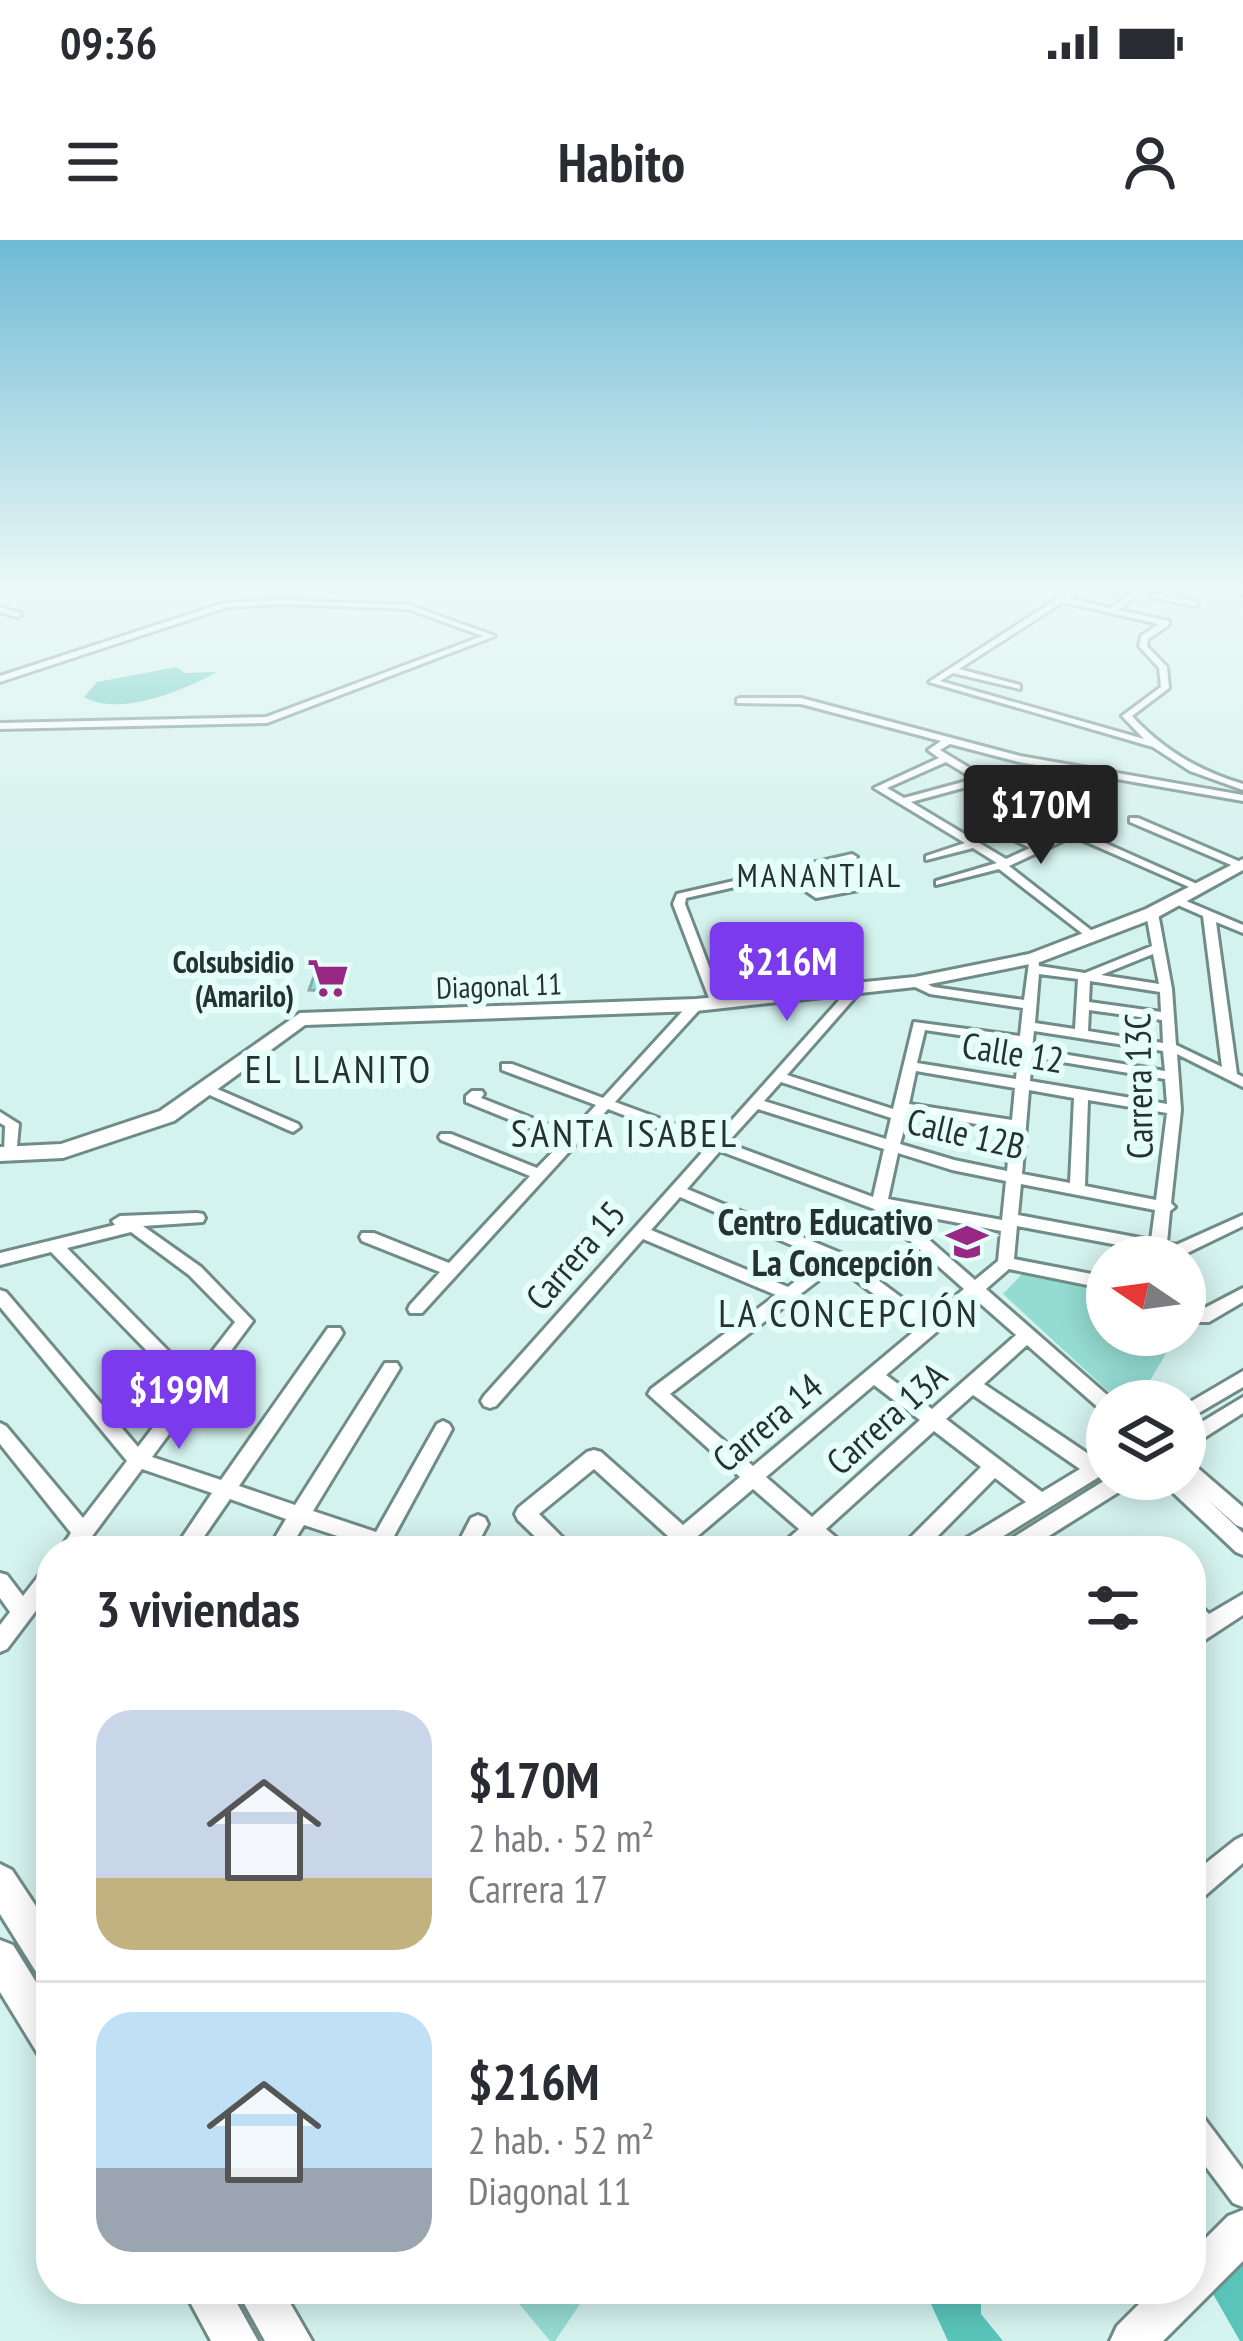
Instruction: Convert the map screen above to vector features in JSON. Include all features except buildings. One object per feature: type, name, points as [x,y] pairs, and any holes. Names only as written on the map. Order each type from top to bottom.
[{"type":"street","points":[[0,726],[267,720],[350,689]]},
{"type":"street","points":[[958,689],[1155,745]]},
{"type":"street","points":[[1165,689],[1127,716],[1155,745],[1192,772],[1243,787]]},
{"type":"street","points":[[740,701],[801,700],[1019,758],[1243,798]]},
{"type":"street","points":[[1034,727],[1050,715]]},
{"type":"street","points":[[949,740],[933,750],[1072,833],[1200,888]]},
{"type":"street","points":[[995,768],[1019,758]]},
{"type":"street","points":[[945,759],[879,788],[1004,864],[1092,937]]},
{"type":"street","points":[[905,805],[982,780]]},
{"type":"street","points":[[1134,820],[1242,866]]},
{"type":"street","points":[[988,823],[1036,848]]},
{"type":"street","points":[[940,883],[1004,864],[1072,833]]},
{"type":"street","points":[[930,858],[974,844]]},
{"type":"street","points":[[416,1309],[571,1138],[707,1004],[679,904],[681,896],[852,857]]},
{"type":"street","points":[[1153,914],[1242,866]]},
{"type":"street","points":[[787,873],[816,895],[881,884]]},
{"type":"street","points":[[1175,900],[1243,929]]},
{"type":"street","name":"Diagonal 11","points":[[5,1154],[43,1154],[90,1144],[166,1116],[208,1089],[278,1031],[308,1017],[471,1017],[854,991],[1034,963],[1153,914]]},
{"type":"street","name":"Carrera 13C","points":[[1153,914],[1166,989],[1174,1110],[1161,1236]]},
{"type":"street","points":[[1209,915],[1236,1079]]},
{"type":"street","points":[[1084,977],[1160,947]]},
{"type":"street","points":[[1086,1278],[1006,1263],[1034,963],[1084,977],[1166,989]]},
{"type":"street","points":[[1082,1035],[1084,977]]},
{"type":"street","points":[[915,982],[931,990],[1030,1005]]},
{"type":"street","name":"Carrera 15","points":[[490,1401],[854,991]]},
{"type":"street","points":[[1083,1005],[1168,1017]]},
{"type":"street","points":[[879,1204],[919,1025],[1026,1040],[1172,1076]]},
{"type":"street","points":[[1026,1040],[1082,1035],[1167,1047],[1236,1079]]},
{"type":"street","name":"Calle 12","points":[[912,1066],[1174,1110]]},
{"type":"street","points":[[507,1067],[879,1204],[1086,1238]]},
{"type":"street","points":[[778,1077],[901,1111],[1018,1126]]},
{"type":"street","points":[[208,1089],[293,1126]]},
{"type":"street","points":[[477,1094],[471,1099],[571,1138]]},
{"type":"street","points":[[1077,1188],[1082,1094]]},
{"type":"street","name":"Calle 12B","points":[[755,1103],[893,1148],[1167,1207]]},
{"type":"street","points":[[0,1117],[12,1124],[5,1154]]},
{"type":"street","points":[[446,1137],[542,1174]]},
{"type":"street","points":[[676,1190],[837,1258],[930,1328]]},
{"type":"street","points":[[879,1204],[1086,1386]]},
{"type":"street","points":[[0,1256],[135,1217],[197,1218]]},
{"type":"street","points":[[1206,1240],[1243,1220]]},
{"type":"street","points":[[0,1256],[134,1226],[195,1271],[245,1321],[82,1534],[0,1431]]},
{"type":"street","points":[[640,1231],[790,1294]]},
{"type":"street","points":[[368,1238],[451,1270]]},
{"type":"street","points":[[55,1246],[194,1388]]},
{"type":"street","points":[[820,1536],[657,1394],[837,1258]]},
{"type":"street","name":"Carrera 14","points":[[684,1536],[1006,1263]]},
{"type":"street","points":[[1206,1315],[1243,1294]]},
{"type":"street","points":[[0,1296],[138,1460],[354,1536]]},
{"type":"street","points":[[194,1536],[334,1333]]},
{"type":"street","name":"Carrera 13A","points":[[804,1536],[1028,1334]]},
{"type":"street","points":[[286,1536],[391,1368]]},
{"type":"street","points":[[874,1376],[1041,1502]]},
{"type":"street","points":[[1206,1401],[1243,1378]]},
{"type":"street","points":[[972,1385],[1086,1456]]},
{"type":"street","points":[[1206,1430],[1240,1410]]},
{"type":"street","points":[[384,1536],[442,1430]]},
{"type":"street","points":[[548,1536],[525,1514],[594,1458],[682,1536]]},
{"type":"street","points":[[925,1536],[992,1468]]},
{"type":"street","points":[[986,1536],[1086,1474]]},
{"type":"street","points":[[1206,1487],[1243,1520]]},
{"type":"street","points":[[1032,1536],[1089,1500]]},
{"type":"street","points":[[1194,1500],[1243,1546]]},
{"type":"street","points":[[472,1536],[478,1524]]},
{"type":"street","points":[[0,1582],[23,1612]]},
{"type":"street","points":[[0,1642],[36,1595]]},
{"type":"street","points":[[1206,1629],[1243,1603]]},
{"type":"street","points":[[1206,1879],[1243,1848]]},
{"type":"street","points":[[0,1882],[36,1939]]},
{"type":"street","points":[[0,1958],[36,2017]]},
{"type":"street","points":[[1206,2143],[1243,2193]]},
{"type":"street","points":[[1206,2268],[1243,2231]]},
{"type":"street","points":[[213,2304],[236,2341]]},
{"type":"street","points":[[267,2304],[290,2341]]},
{"type":"street","points":[[1132,2341],[1170,2304]]},
{"type":"shaded area","points":[[91,689],[182,689],[132,703],[84,697]]},
{"type":"shaded area","points":[[1023,1273],[1086,1287],[1086,1356],[1165,1356],[1150,1380],[1096,1380],[1003,1294]]},
{"type":"shaded area","points":[[1243,2260],[1243,2341],[1240,2341],[1209,2287]]},
{"type":"shaded area","points":[[519,2304],[580,2304],[555,2341],[550,2341]]},
{"type":"shaded area","points":[[931,2304],[981,2304],[981,2314],[1003,2341],[948,2341]]},
{"type":"place","name":"Colsubsidio (Amarilo)","points":[[328,978]]},
{"type":"place","name":"Centro Educativo La Concepción","points":[[967,1242]]},
{"type":"district","name":"MANANTIAL","points":[[820,874]]},
{"type":"district","name":"EL LLANITO","points":[[339,1068]]},
{"type":"district","name":"SANTA ISABEL","points":[[625,1132]]},
{"type":"district","name":"LA CONCEPCIÓN","points":[[849,1312]]}]
